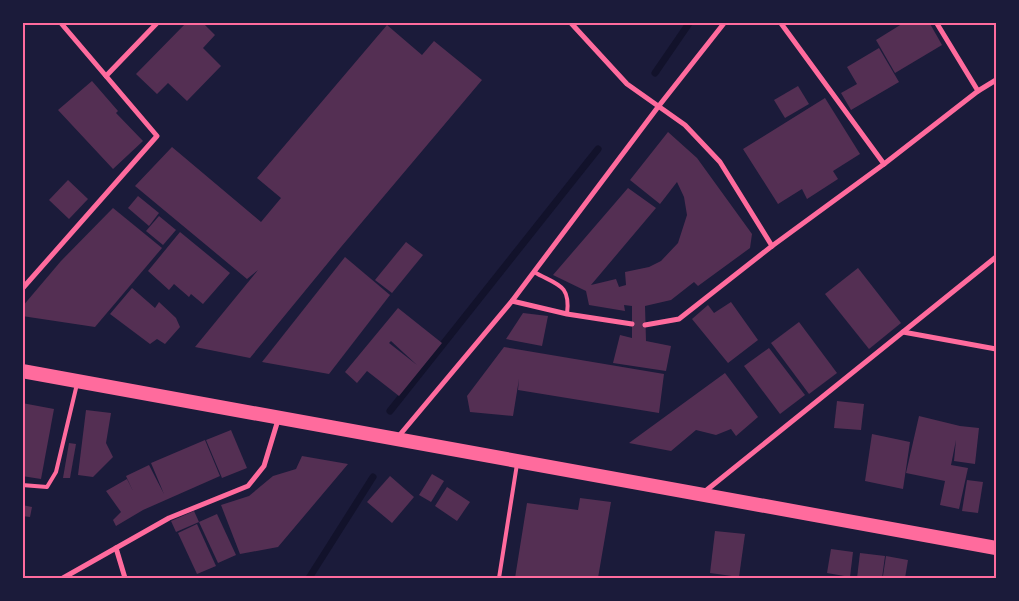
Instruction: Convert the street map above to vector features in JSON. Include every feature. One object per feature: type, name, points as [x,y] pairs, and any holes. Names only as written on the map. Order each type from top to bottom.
[{"type":"highway","points":[[22,371],[996,548]]},
{"type":"street","points":[[22,288],[157,136],[60,22]]},
{"type":"street","points":[[106,76],[158,22]]},
{"type":"street","points":[[570,22],[627,84],[685,125],[720,162],[772,246]]},
{"type":"street","points":[[396,439],[512,300],[725,22]]},
{"type":"street","points":[[780,22],[884,164]]},
{"type":"street","points":[[936,22],[978,91]]},
{"type":"street","points":[[645,325],[680,319],[772,246],[884,164],[978,91],[996,80]]},
{"type":"street","points":[[700,495],[996,256]]},
{"type":"street","points":[[512,300],[567,314],[632,324]]},
{"type":"street","points":[[902,332],[996,349]]},
{"type":"street","points":[[62,578],[168,518],[248,486],[264,466],[278,418]]},
{"type":"street","points":[[116,548],[125,578]]},
{"type":"lane","points":[[534,272],[564,289],[569,299],[567,314]]},
{"type":"lane","points":[[22,485],[46,487],[56,472],[78,381]]},
{"type":"lane","points":[[498,578],[517,462]]},
{"type":"building","points":[[187,22],[202,22],[215,35],[203,48],[221,66],[187,101],[168,83],[157,94],[136,74]]},
{"type":"building","points":[[905,22],[929,22],[942,45],[895,73],[876,40]]},
{"type":"building","points":[[387,25],[422,55],[434,41],[482,80],[250,358],[195,347],[258,270],[247,279],[135,186],[172,147],[261,222],[281,198],[257,178]]},
{"type":"building","points":[[879,48],[899,82],[851,110],[841,93],[857,84],[847,67]]},
{"type":"building","points":[[92,81],[118,111],[116,113],[143,141],[113,169],[58,110]]},
{"type":"building","points":[[798,86],[809,104],[785,118],[774,100]]},
{"type":"building","points":[[825,98],[860,154],[833,171],[838,179],[807,199],[802,189],[778,204],[743,149]]},
{"type":"building","points":[[668,132],[697,158],[752,234],[750,248],[698,286],[694,282],[671,300],[645,306],[646,341],[671,346],[666,371],[613,363],[620,335],[632,338],[632,306],[624,305],[625,311],[589,305],[586,291],[553,275],[628,188],[656,208],[591,285],[616,279],[619,287],[626,285],[625,272],[649,267],[661,261],[678,243],[687,215],[684,197],[677,182],[660,204],[630,180]]},
{"type":"building","points":[[68,180],[88,199],[69,219],[49,200]]},
{"type":"building","points":[[138,196],[159,213],[149,226],[128,208]]},
{"type":"building","points":[[113,208],[162,248],[95,327],[22,316],[22,307],[61,261]]},
{"type":"building","points":[[159,216],[176,230],[163,245],[146,231]]},
{"type":"building","points":[[180,232],[230,273],[203,304],[191,294],[189,297],[174,284],[169,290],[148,271]]},
{"type":"building","points":[[406,242],[423,255],[392,293],[375,280]]},
{"type":"building","points":[[345,257],[390,295],[329,374],[262,362]]},
{"type":"building","points":[[858,268],[901,323],[869,349],[825,294]]},
{"type":"building","points":[[132,288],[155,308],[159,302],[176,318],[180,327],[165,344],[157,339],[150,344],[110,314]]},
{"type":"building","points":[[731,302],[758,340],[728,363],[692,319],[708,305],[714,313]]},
{"type":"building","points":[[398,308],[442,343],[399,396],[367,371],[357,383],[345,372]],"holes":[[[391,341],[417,365],[389,343]]]},
{"type":"building","points":[[523,313],[548,316],[542,346],[506,339]]},
{"type":"building","points":[[799,322],[837,373],[809,394],[771,343]]},
{"type":"building","points":[[504,347],[664,374],[659,413],[518,390],[519,379],[513,416],[470,412],[467,396]]},
{"type":"building","points":[[769,348],[805,395],[780,414],[744,366]]},
{"type":"building","points":[[725,373],[758,417],[736,436],[731,429],[716,435],[696,430],[671,451],[629,443]]},
{"type":"building","points":[[837,401],[864,404],[861,430],[834,428]]},
{"type":"building","points":[[22,403],[54,409],[41,479],[22,476]]},
{"type":"building","points":[[86,410],[111,413],[106,443],[113,457],[93,477],[78,475]]},
{"type":"building","points":[[919,416],[960,426],[979,428],[975,464],[954,461],[956,440],[951,465],[968,468],[959,509],[940,505],[945,481],[906,473]]},
{"type":"building","points":[[231,430],[247,468],[222,478],[206,440]]},
{"type":"building","points":[[872,434],[910,442],[903,489],[865,481]]},
{"type":"building","points":[[205,440],[220,476],[143,510],[116,526],[113,520],[121,512],[106,491],[127,479],[133,491],[126,476],[149,465],[164,494],[151,463]]},
{"type":"building","points":[[69,443],[76,444],[70,478],[63,478]]},
{"type":"building","points":[[302,456],[348,464],[278,547],[240,554],[221,505],[249,496],[273,476],[296,469]]},
{"type":"building","points":[[432,474],[444,481],[431,502],[419,495]]},
{"type":"building","points":[[390,476],[414,497],[392,523],[367,502]]},
{"type":"building","points":[[967,480],[983,482],[978,513],[962,511]]},
{"type":"building","points":[[447,487],[470,502],[457,521],[435,506]]},
{"type":"building","points":[[580,498],[611,502],[598,578],[515,578],[527,503],[578,510]]},
{"type":"building","points":[[22,505],[32,507],[30,517],[22,516]]},
{"type":"building","points":[[194,511],[199,522],[176,532],[171,521]]},
{"type":"building","points":[[217,514],[236,555],[218,563],[199,522]]},
{"type":"building","points":[[197,524],[216,566],[197,574],[178,533]]},
{"type":"building","points":[[715,531],[745,534],[739,577],[710,573]]},
{"type":"building","points":[[831,549],[853,552],[850,577],[827,573]]},
{"type":"building","points":[[860,553],[885,556],[882,578],[857,578]]},
{"type":"building","points":[[886,556],[908,560],[905,578],[883,576]]},
{"type":"waterway","points":[[655,73],[690,22]]},
{"type":"waterway","points":[[390,411],[598,149]]},
{"type":"waterway","points":[[309,578],[373,477]]}]
